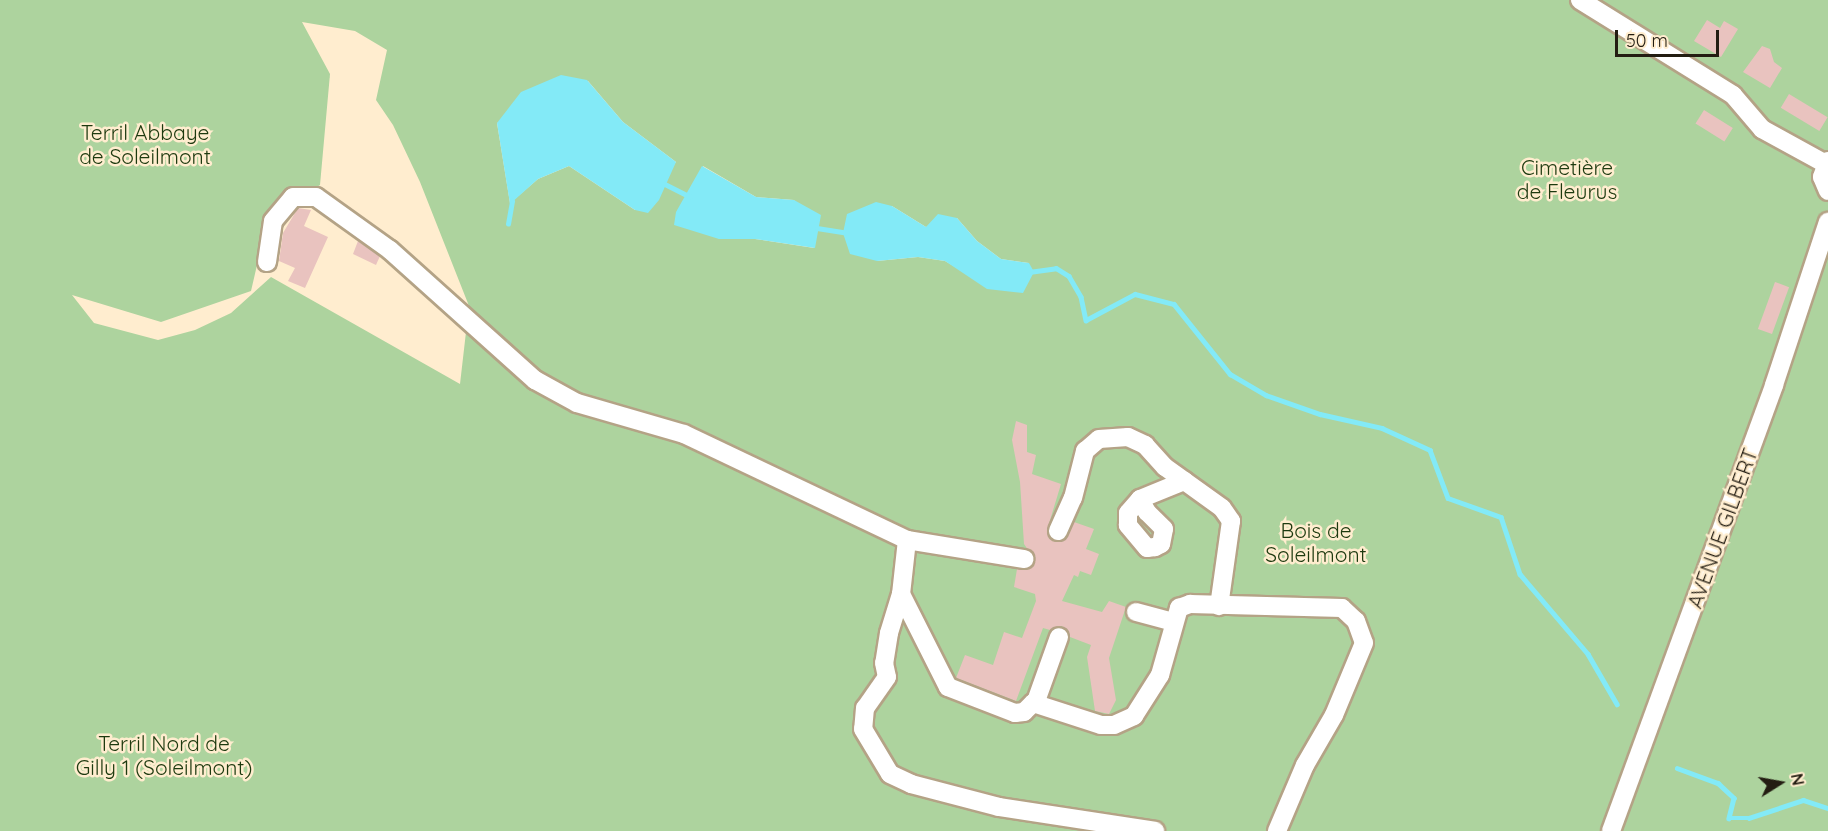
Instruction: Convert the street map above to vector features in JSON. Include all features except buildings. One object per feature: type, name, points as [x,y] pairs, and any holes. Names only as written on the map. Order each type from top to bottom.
[{"type":"street","points":[[1580,0],[1732,95],[1761,129],[1827,163],[1822,177],[1828,191]]},
{"type":"street","points":[[267,262],[273,221],[293,197],[316,197],[390,250],[535,380],[577,403],[684,434],[907,540],[1024,559]]},
{"type":"street","name":"AVENUE GILBERT","points":[[1611,831],[1774,385],[1828,222]]},
{"type":"street","points":[[1058,531],[1073,498],[1080,458],[1099,439],[1128,437],[1145,445],[1184,481],[1222,508],[1231,521],[1219,606]]},
{"type":"street","points":[[1140,499],[1184,481]]},
{"type":"street","points":[[907,540],[901,594],[886,653],[887,677],[865,708],[863,729],[890,774],[911,784],[999,807],[1155,831]]},
{"type":"street","points":[[901,594],[948,687],[1015,713],[1024,712],[1035,704],[1059,637]]},
{"type":"street","points":[[1035,704],[1101,725],[1114,724],[1134,716],[1160,675],[1173,622],[1179,608],[1190,604],[1342,608],[1356,621],[1364,643],[1334,715],[1305,765],[1277,831]]},
{"type":"street","points":[[1136,612],[1173,622]]},
{"type":"green space","points":[[0,0],[1828,0],[1828,831],[0,831]],"holes":[[[302,22],[355,31],[387,50],[376,100],[393,125],[420,182],[469,306],[460,384],[271,277],[231,313],[195,330],[158,340],[94,323],[72,295],[161,322],[251,291],[268,218],[320,185],[330,74]],[[588,81],[623,122],[676,162],[635,210],[569,166],[538,179],[510,203],[497,123]],[[703,166],[756,197],[794,200],[814,248],[755,239],[719,239]],[[892,206],[926,227],[957,218],[977,241],[1001,259],[1029,263],[964,272],[945,261],[918,257],[877,261]]]},
{"type":"water","points":[[561,75],[587,80],[623,122],[676,162],[659,200],[648,213],[635,210],[569,166],[538,179],[510,204],[497,123],[521,92]]},
{"type":"water","points":[[702,166],[756,197],[794,200],[821,215],[815,248],[755,239],[719,239],[674,225],[676,212]]},
{"type":"water","points":[[876,202],[892,206],[926,227],[938,214],[957,218],[977,241],[1001,259],[1029,263],[1034,272],[1023,293],[987,289],[945,261],[918,257],[877,261],[850,254],[843,233],[847,214]]},
{"type":"waterway","points":[[663,183],[690,197]]},
{"type":"waterway","points":[[508,224],[512,201]]},
{"type":"waterway","points":[[817,228],[847,233]]},
{"type":"waterway","points":[[1029,272],[1056,268],[1069,276],[1081,297],[1086,320],[1135,294],[1174,304],[1230,374],[1266,395],[1320,414],[1382,428],[1430,450],[1448,498],[1501,517],[1520,574],[1588,654],[1617,704]]},
{"type":"waterway","points":[[1677,768],[1718,783],[1734,798],[1729,818],[1749,818],[1803,800],[1828,808]]},
{"type":"park label","name":"Terril Abbaye de Soleilmont","points":[[145,144]]},
{"type":"park label","name":"Cimetière de Fleurus","points":[[1567,179]]},
{"type":"park label","name":"Bois de Soleilmont","points":[[1316,542]]},
{"type":"park label","name":"Terril Nord de Gilly 1 (Soleilmont)","points":[[164,755]]}]
